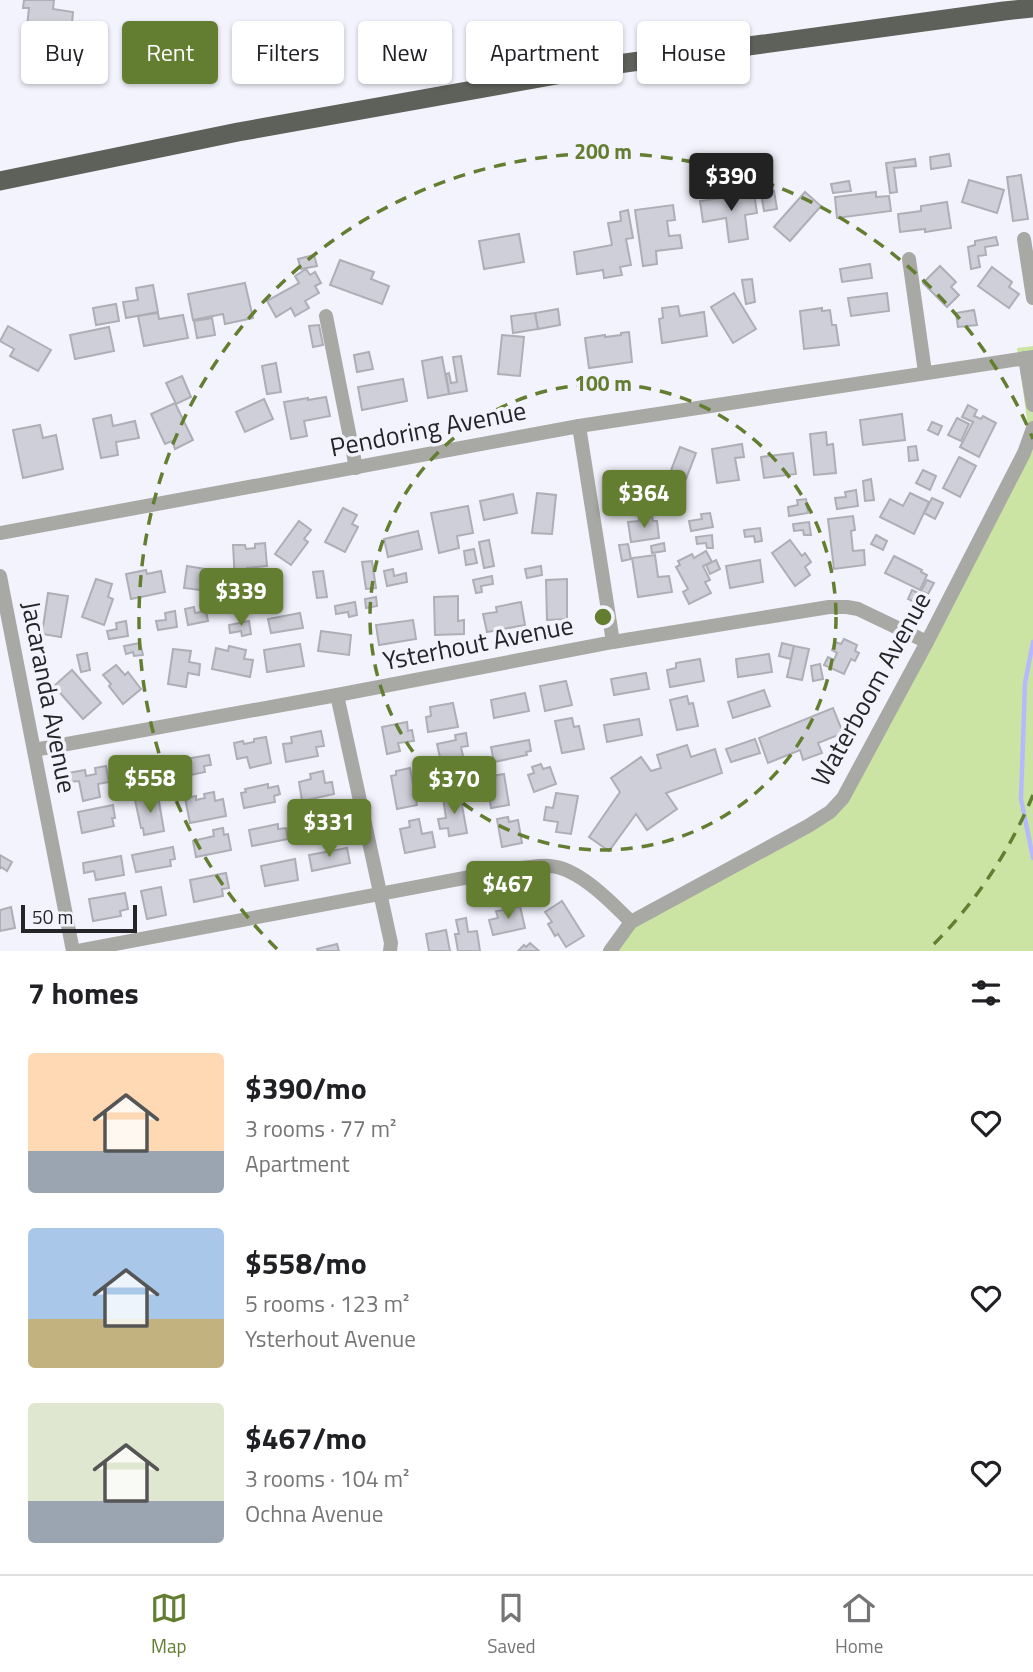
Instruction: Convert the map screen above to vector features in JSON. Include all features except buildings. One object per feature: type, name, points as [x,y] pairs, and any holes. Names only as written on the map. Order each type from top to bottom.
[{"type":"highway","points":[[0,181],[238,132],[618,64],[1033,8]]},
{"type":"street","points":[[1024,239],[1033,298]]},
{"type":"street","points":[[909,259],[925,372]]},
{"type":"street","points":[[326,316],[356,468]]},
{"type":"street","points":[[1029,358],[1033,405]]},
{"type":"street","name":"Pendoring Avenue","points":[[0,534],[579,426],[1029,358]]},
{"type":"street","points":[[579,426],[613,642]]},
{"type":"street","name":"Waterboom Avenue","points":[[610,951],[631,922],[830,812],[843,798],[927,642],[1024,453],[1033,428]]},
{"type":"street","name":"Jacaranda Avenue","points":[[0,576],[76,951]]},
{"type":"street","name":"Ysterhout Avenue","points":[[34,750],[613,642],[817,609],[858,609],[927,642]]},
{"type":"street","points":[[337,695],[391,943],[390,951]]},
{"type":"street","points":[[76,951],[517,869],[551,866],[565,870],[588,883],[631,922]]},
{"type":"green space","points":[[1033,346],[1033,951],[611,951],[623,923],[836,806],[1029,434],[1017,348]]},
{"type":"waterway","points":[[1033,642],[1025,683],[1021,799],[1033,858]]}]
